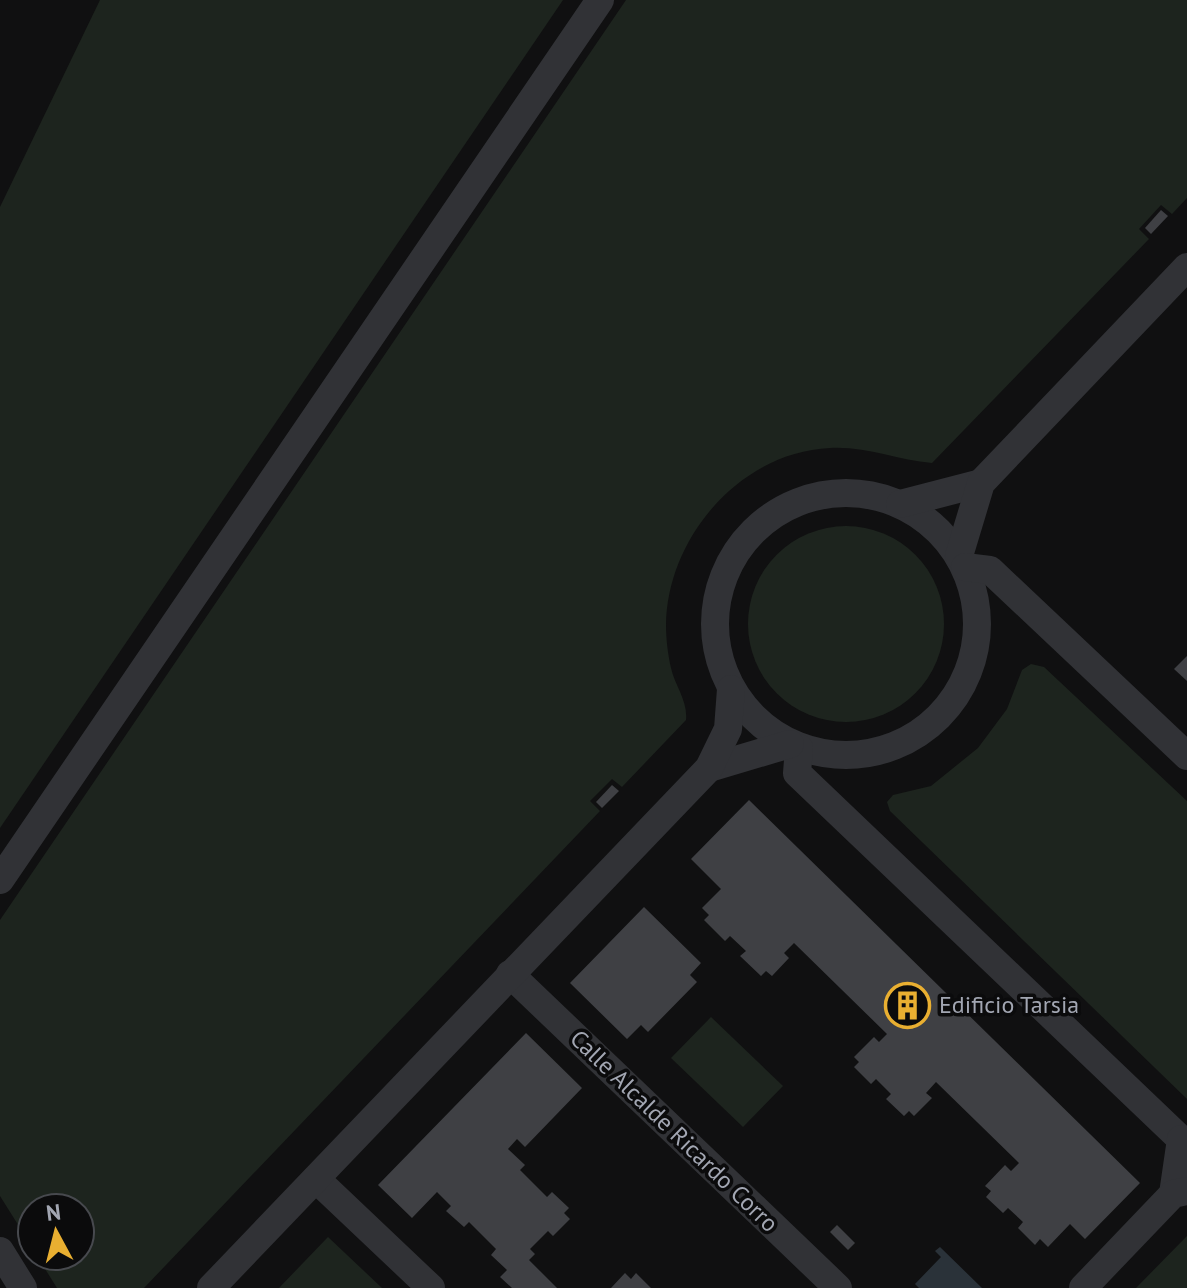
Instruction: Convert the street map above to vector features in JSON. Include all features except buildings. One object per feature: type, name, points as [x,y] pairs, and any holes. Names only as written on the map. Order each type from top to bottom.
[{"type":"street","points":[[0,880],[600,0]]},
{"type":"street","points":[[962,561],[981,483],[1185,273]]},
{"type":"street","points":[[900,504],[981,483]]},
{"type":"street","points":[[827,494],[863,494],[900,504],[922,517],[962,561],[976,602],[977,642],[965,682],[942,714],[908,740],[870,754],[834,756],[794,746],[748,713],[731,689],[716,650],[715,607],[727,566],[754,530],[786,507],[827,494]]},
{"type":"street","points":[[962,561],[990,570],[1187,756]]},
{"type":"street","points":[[211,1288],[709,768],[728,729],[731,689]]},
{"type":"street","points":[[709,768],[794,746]]},
{"type":"street","points":[[794,746],[797,773],[1184,1142],[1180,1192],[1083,1288]]},
{"type":"street","name":"Calle Alcalde Ricardo Corro","points":[[510,974],[838,1288]]},
{"type":"street","points":[[316,1179],[431,1288]]},
{"type":"street","points":[[0,1251],[23,1288]]},
{"type":"shaded area","points":[[100,0],[563,0],[0,828],[0,207]]},
{"type":"shaded area","points":[[626,0],[1187,0],[1187,198],[1172,214],[1161,205],[1139,229],[1149,239],[932,463],[843,448],[797,453],[767,465],[739,483],[715,505],[679,561],[670,593],[667,647],[673,675],[685,706],[686,720],[622,787],[612,779],[590,801],[600,811],[144,1288],[57,1288],[47,1272],[96,1272],[96,1192],[16,1192],[16,1222],[0,1196],[0,920]]},
{"type":"shaded area","points":[[846,526],[884,533],[901,542],[915,555],[928,569],[937,586],[944,624],[937,662],[928,679],[915,693],[901,706],[884,715],[846,722],[808,715],[791,706],[777,693],[764,679],[755,662],[748,624],[755,586],[764,569],[777,555],[791,542],[808,533]]},
{"type":"shaded area","points":[[1031,664],[1044,667],[1187,801],[1187,1099],[890,811],[887,802],[893,795],[931,786],[978,748],[1007,709],[1022,670]]},
{"type":"shaded area","points":[[711,1017],[783,1086],[743,1127],[671,1058]]},
{"type":"shaded area","points":[[1187,1236],[1187,1288],[1136,1288]]},
{"type":"shaded area","points":[[328,1237],[382,1288],[279,1288]]},
{"type":"shaded area","points":[[940,1247],[982,1288],[919,1288],[915,1284],[941,1257],[935,1251]]},
{"type":"place","name":"Edificio Tarsia","points":[[908,1005]]}]
